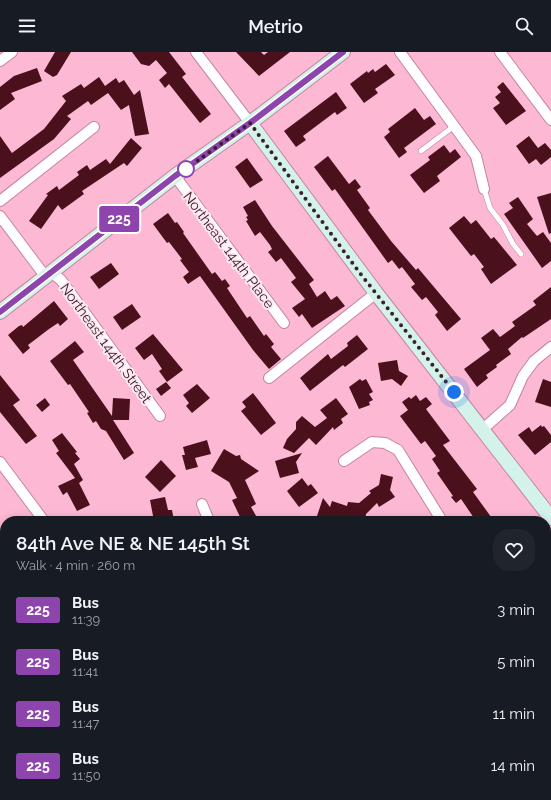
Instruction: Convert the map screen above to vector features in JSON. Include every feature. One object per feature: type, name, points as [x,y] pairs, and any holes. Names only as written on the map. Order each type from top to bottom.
[{"type":"street","points":[[0,61],[12,52]]},
{"type":"street","points":[[196,52],[376,293],[549,516]]},
{"type":"street","points":[[0,312],[175,176],[250,123],[343,52]]},
{"type":"street","points":[[400,52],[476,156],[484,188]]},
{"type":"street","points":[[500,52],[551,120]]},
{"type":"street","points":[[0,201],[94,127]]},
{"type":"street","name":"Northeast 144th Place","points":[[175,176],[284,323]]},
{"type":"street","name":"Northeast 144th Street","points":[[0,216],[48,274],[61,280],[160,416]]},
{"type":"street","points":[[269,378],[376,293]]},
{"type":"street","points":[[483,429],[510,405],[523,376],[534,361],[551,348]]},
{"type":"street","points":[[344,461],[372,442],[386,443],[398,450],[439,516]]},
{"type":"street","points":[[0,462],[40,516]]},
{"type":"street","points":[[202,504],[208,516]]},
{"type":"lane","points":[[421,151],[454,126]]},
{"type":"lane","points":[[484,188],[490,208],[503,225],[513,244],[521,254]]},
{"type":"building","points":[[55,52],[71,52],[57,75],[53,77],[44,71]]},
{"type":"building","points":[[132,52],[169,52],[186,74],[182,77],[211,114],[200,123],[169,84],[165,88],[159,80],[167,73],[156,60],[149,66],[141,64]]},
{"type":"building","points":[[236,52],[261,52],[264,55],[268,52],[290,52],[259,76]]},
{"type":"building","points":[[386,64],[395,75],[375,89],[378,93],[364,103],[350,84],[367,71],[368,73],[373,69],[375,72]]},
{"type":"building","points":[[37,68],[42,81],[11,93],[15,99],[0,110],[0,87],[14,76]]},
{"type":"building","points":[[99,77],[105,86],[116,78],[119,83],[124,80],[134,95],[140,90],[149,134],[135,136],[129,105],[121,110],[108,93],[91,105],[88,101],[67,116],[71,119],[54,139],[0,178],[0,136],[12,153],[44,129],[66,101],[62,96],[81,84],[84,88]]},
{"type":"building","points":[[503,82],[526,111],[506,125],[493,108],[500,103],[495,97],[501,92],[497,87]]},
{"type":"building","points":[[336,92],[347,108],[337,115],[335,112],[303,136],[306,140],[296,147],[284,131]]},
{"type":"building","points":[[415,108],[424,120],[430,116],[436,124],[404,148],[407,152],[399,158],[384,137],[390,132],[388,129]]},
{"type":"building","points":[[529,136],[538,148],[545,143],[551,150],[551,157],[541,165],[536,159],[529,164],[516,146]]},
{"type":"building","points":[[131,138],[142,148],[127,166],[124,163],[82,191],[84,194],[62,210],[58,205],[41,229],[29,221],[48,195],[46,194],[57,186],[59,190],[79,175],[77,172],[87,165],[90,170],[106,159],[110,164]]},
{"type":"building","points":[[444,145],[450,153],[455,149],[461,157],[437,176],[440,181],[424,193],[410,175],[430,160],[428,157]]},
{"type":"building","points":[[328,156],[349,184],[355,179],[361,187],[357,190],[370,208],[368,210],[391,241],[416,270],[418,268],[461,319],[447,331],[435,315],[438,312],[426,297],[422,300],[411,287],[415,284],[402,267],[399,269],[392,260],[388,263],[335,189],[332,191],[314,167]]},
{"type":"building","points":[[247,158],[263,180],[250,188],[235,167]]},
{"type":"building","points":[[551,193],[551,233],[549,234],[537,197]]},
{"type":"building","points":[[518,197],[533,219],[527,224],[537,236],[543,232],[551,243],[551,261],[542,268],[504,214],[513,208],[509,203]]},
{"type":"building","points":[[255,200],[272,226],[314,280],[309,284],[317,297],[325,291],[331,300],[337,296],[345,306],[312,328],[302,314],[299,317],[292,308],[305,299],[291,282],[296,278],[281,258],[276,262],[268,252],[272,249],[270,245],[260,232],[255,236],[246,221],[248,220],[246,217],[248,216],[243,207]]},
{"type":"building","points":[[168,213],[175,223],[177,222],[212,274],[215,272],[222,281],[225,279],[230,286],[227,288],[247,318],[250,316],[264,336],[266,334],[274,344],[271,347],[281,359],[269,369],[253,350],[200,276],[188,284],[183,277],[189,272],[180,260],[182,259],[169,242],[167,243],[153,224]]},
{"type":"building","points":[[464,216],[471,224],[476,220],[491,239],[494,237],[517,265],[491,284],[481,269],[484,267],[474,254],[471,256],[449,228]]},
{"type":"building","points":[[111,263],[119,274],[99,289],[90,277]]},
{"type":"building","points":[[551,287],[551,319],[523,338],[522,337],[508,349],[511,354],[496,365],[497,367],[486,375],[488,378],[477,387],[464,369],[490,350],[481,338],[493,329],[500,337],[515,326],[512,322],[536,305],[533,301]]},
{"type":"building","points":[[54,301],[68,319],[60,326],[58,323],[28,345],[30,348],[23,354],[8,335],[19,326],[22,325],[23,327]]},
{"type":"building","points":[[132,304],[141,317],[122,330],[113,317]]},
{"type":"building","points":[[153,334],[183,370],[167,382],[159,371],[162,369],[152,354],[144,360],[135,348]]},
{"type":"building","points":[[357,335],[368,349],[345,367],[343,365],[310,391],[300,378],[328,354],[331,359],[348,346],[347,343]]},
{"type":"building","points":[[75,341],[84,352],[73,360],[112,416],[113,398],[130,399],[129,420],[113,420],[134,453],[124,460],[106,431],[101,429],[96,421],[93,423],[87,413],[89,412],[70,384],[68,385],[50,361]]},
{"type":"building","points":[[397,360],[399,371],[408,376],[401,386],[392,379],[381,381],[378,363]]},
{"type":"building","points":[[0,375],[20,400],[13,405],[37,436],[26,444],[0,412]]},
{"type":"building","points":[[360,379],[362,381],[366,379],[373,392],[369,394],[373,400],[369,402],[370,405],[359,409],[349,387]]},
{"type":"building","points":[[543,379],[551,382],[551,407],[535,402]]},
{"type":"building","points":[[166,382],[171,388],[161,396],[156,389]]},
{"type":"building","points":[[197,384],[210,398],[192,413],[186,406],[189,403],[183,395]]},
{"type":"building","points":[[253,393],[276,423],[261,435],[241,411],[246,407],[242,402]]},
{"type":"building","points":[[416,395],[420,401],[426,397],[432,404],[426,409],[450,441],[443,445],[477,489],[473,492],[490,516],[473,516],[461,499],[456,503],[451,497],[453,496],[437,473],[440,471],[432,459],[436,456],[425,441],[421,444],[400,416],[408,410],[402,402],[409,397],[411,399]]},
{"type":"building","points":[[45,398],[50,405],[42,412],[36,405]]},
{"type":"building","points":[[336,398],[348,414],[341,419],[343,423],[334,430],[333,427],[316,445],[309,438],[294,453],[283,448],[287,439],[296,429],[296,422],[302,416],[315,427],[327,418],[320,410]]},
{"type":"building","points":[[541,425],[542,427],[544,426],[551,435],[551,442],[535,455],[518,435],[529,427],[532,432]]},
{"type":"building","points":[[62,433],[77,452],[75,453],[80,459],[74,464],[83,480],[79,483],[90,505],[77,511],[67,492],[63,495],[58,486],[75,478],[56,453],[59,451],[52,440]]},
{"type":"building","points":[[207,440],[211,454],[195,458],[198,467],[186,470],[182,455],[185,455],[183,447]]},
{"type":"building","points":[[224,449],[236,456],[240,455],[241,459],[259,471],[245,480],[256,504],[251,507],[256,516],[240,516],[232,500],[237,498],[229,482],[211,471]]},
{"type":"building","points":[[302,453],[296,462],[299,473],[280,478],[275,461]]},
{"type":"building","points":[[161,460],[176,476],[160,492],[145,477]]},
{"type":"building","points":[[381,474],[393,477],[390,490],[395,497],[379,507],[377,503],[366,516],[317,516],[323,498],[330,507],[332,501],[347,506],[348,502],[359,503],[371,493],[369,491],[379,485]]},
{"type":"building","points":[[302,478],[308,486],[311,484],[318,493],[299,507],[287,491]]},
{"type":"building","points":[[165,497],[168,510],[172,510],[173,516],[153,516],[150,500]]},
{"type":"bus line","name":"225","points":[[0,312],[175,176],[250,123],[343,52]]},
{"type":"route","points":[[186,169],[250,123],[359,272],[454,392]]}]
